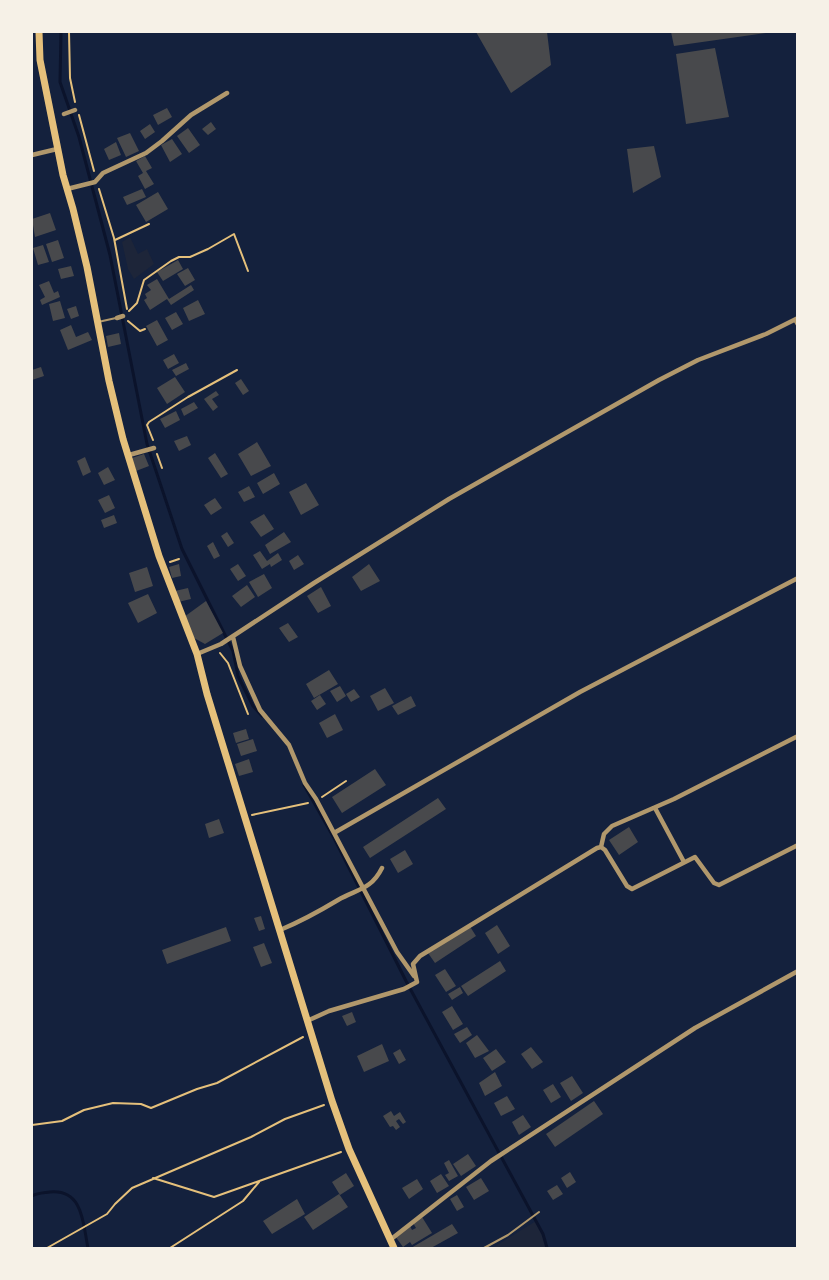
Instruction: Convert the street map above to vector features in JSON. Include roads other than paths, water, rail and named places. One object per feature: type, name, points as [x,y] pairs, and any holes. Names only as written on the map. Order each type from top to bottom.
[{"type":"main road","points":[[39,32],[40,60],[57,148],[73,209],[109,381],[129,455],[159,556],[197,654],[207,694],[332,1101],[349,1149],[394,1248]]},
{"type":"street","points":[[67,189],[94,182],[103,173],[146,153],[191,115],[227,93]]},
{"type":"street","points":[[64,114],[75,110]]},
{"type":"street","points":[[32,155],[57,148]]},
{"type":"street","points":[[117,318],[123,316]]},
{"type":"street","points":[[197,654],[233,637],[314,583],[439,506],[597,414],[689,364],[747,342],[796,319]]},
{"type":"street","points":[[129,455],[154,448]]},
{"type":"street","points":[[334,833],[580,692],[798,578]]},
{"type":"street","points":[[233,637],[240,666],[260,710],[289,745],[305,783],[397,952],[416,980]]},
{"type":"street","points":[[601,847],[602,837],[606,830],[798,736]]},
{"type":"street","points":[[655,808],[684,862]]},
{"type":"street","points":[[601,847],[627,886],[633,889],[693,858],[696,858],[714,883],[719,885],[798,845]]},
{"type":"street","points":[[416,980],[413,964],[420,956],[601,847]]},
{"type":"street","points":[[280,930],[308,919],[341,898],[364,889],[378,876],[382,868]]},
{"type":"street","points":[[390,1240],[491,1161],[694,1028],[798,971]]},
{"type":"street","points":[[308,1021],[337,1008],[404,989],[416,980]]},
{"type":"lane","points":[[98,322],[117,318]]},
{"type":"lane","points":[[796,319],[798,327]]},
{"type":"lane","points":[[484,1248],[539,1212]]},
{"type":"waterway","points":[[61,32],[60,82],[79,137],[110,255],[147,444],[182,549],[233,651],[238,676],[253,706],[262,716]]},
{"type":"waterway","points":[[304,785],[334,838],[406,981],[543,1234],[547,1248]]},
{"type":"waterway","points":[[32,1196],[50,1192],[70,1196],[80,1210],[88,1248]]}]
